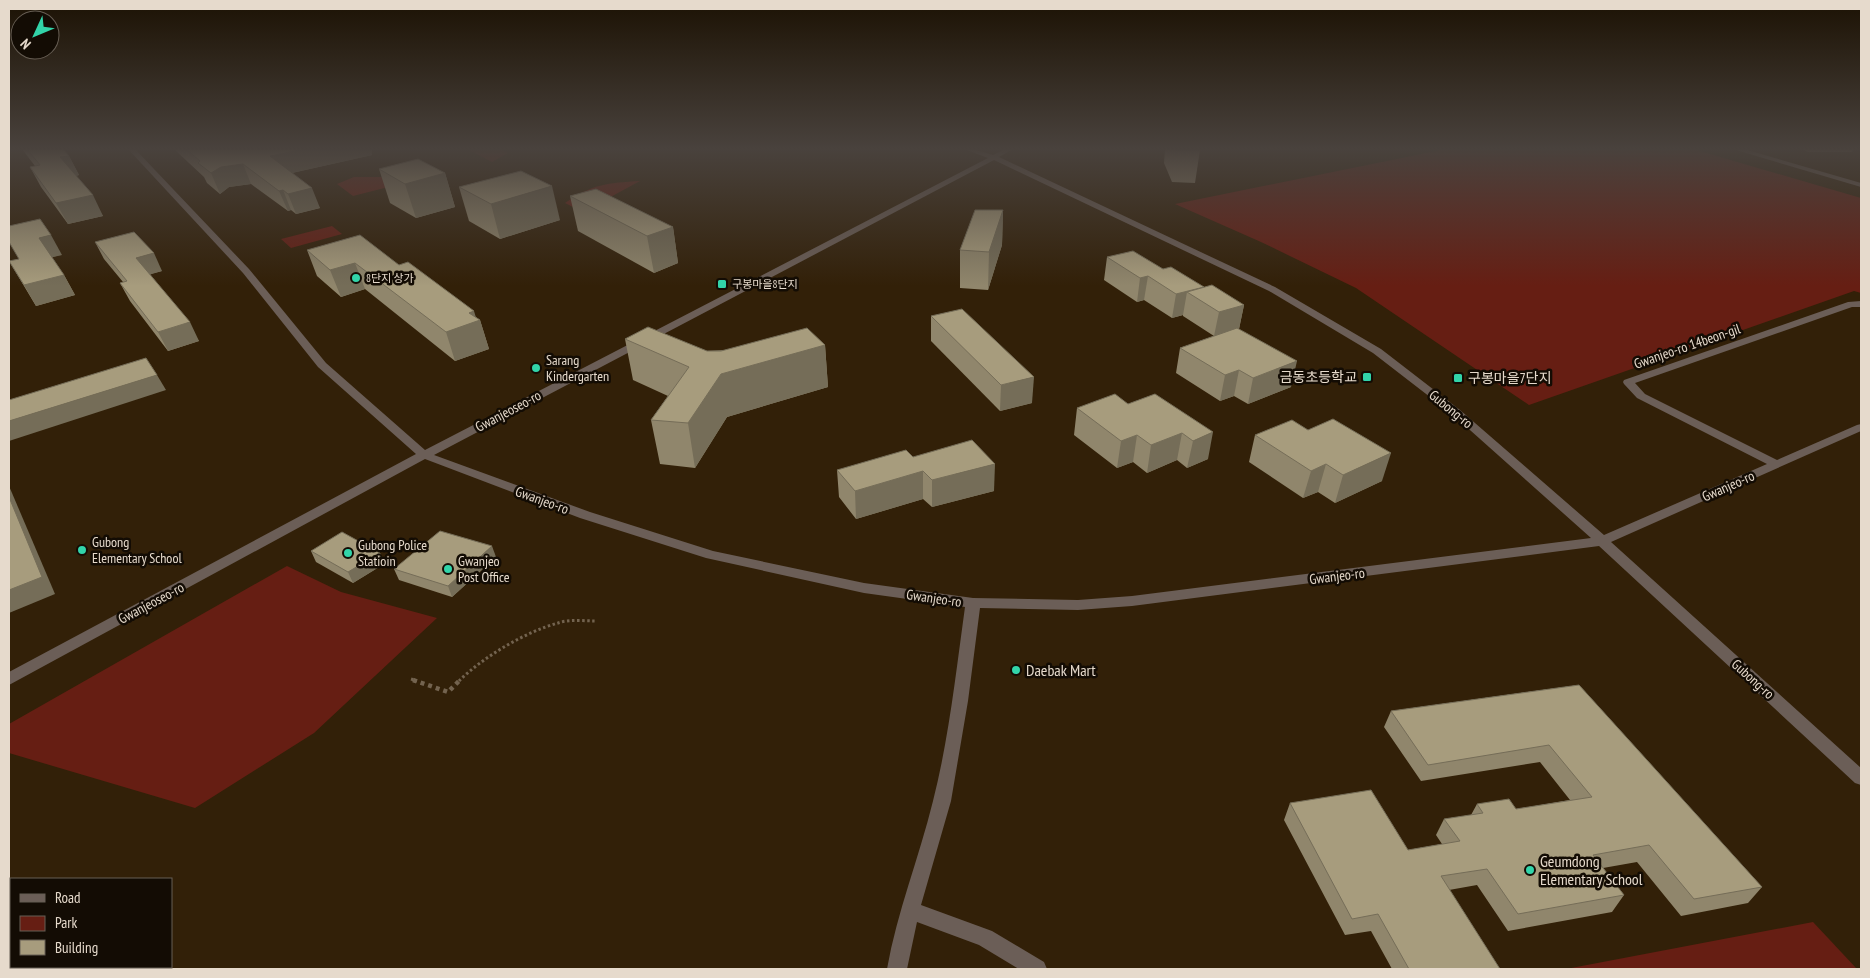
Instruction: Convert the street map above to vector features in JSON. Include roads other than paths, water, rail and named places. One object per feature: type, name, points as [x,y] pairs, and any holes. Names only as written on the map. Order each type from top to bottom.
[{"type":"street","name":"Gwanjeo-ro","points":[[174,195],[246,272],[322,365],[424,455],[585,515],[711,555],[864,588],[973,603],[1078,605],[1132,601],[1602,541],[1861,427]]},
{"type":"street","name":"Gwanjeoseo-ro","points":[[9,679],[424,455],[921,195]]},
{"type":"street","name":"Gubong-ro","points":[[1073,195],[1272,289],[1377,351],[1456,412],[1602,541],[1861,778]]},
{"type":"street","name":"Gwanjeo-ro 14beon-gil","points":[[1776,464],[1641,396],[1628,382],[1851,304],[1861,304]]},
{"type":"street","points":[[897,969],[910,910],[942,800],[960,701],[973,603]]},
{"type":"street","points":[[910,910],[985,938],[1037,969]]},
{"type":"place","name":"8단지 상가","points":[[356,278]]},
{"type":"place","name":"구봉마을8단지","points":[[722,284]]},
{"type":"place","name":"Sarang Kindergarten","points":[[536,368]]},
{"type":"place","name":"금동초등학교","points":[[1367,377]]},
{"type":"place","name":"구봉마을7단지","points":[[1458,378]]},
{"type":"place","name":"Gubong Elementary School","points":[[82,550]]},
{"type":"place","name":"Gubong Police Statioin","points":[[348,553]]},
{"type":"place","name":"Gwanjeo Post Office","points":[[448,569]]},
{"type":"place","name":"Daebak Mart","points":[[1016,670]]},
{"type":"place","name":"Geumdong Elementary School","points":[[1530,870]]}]
